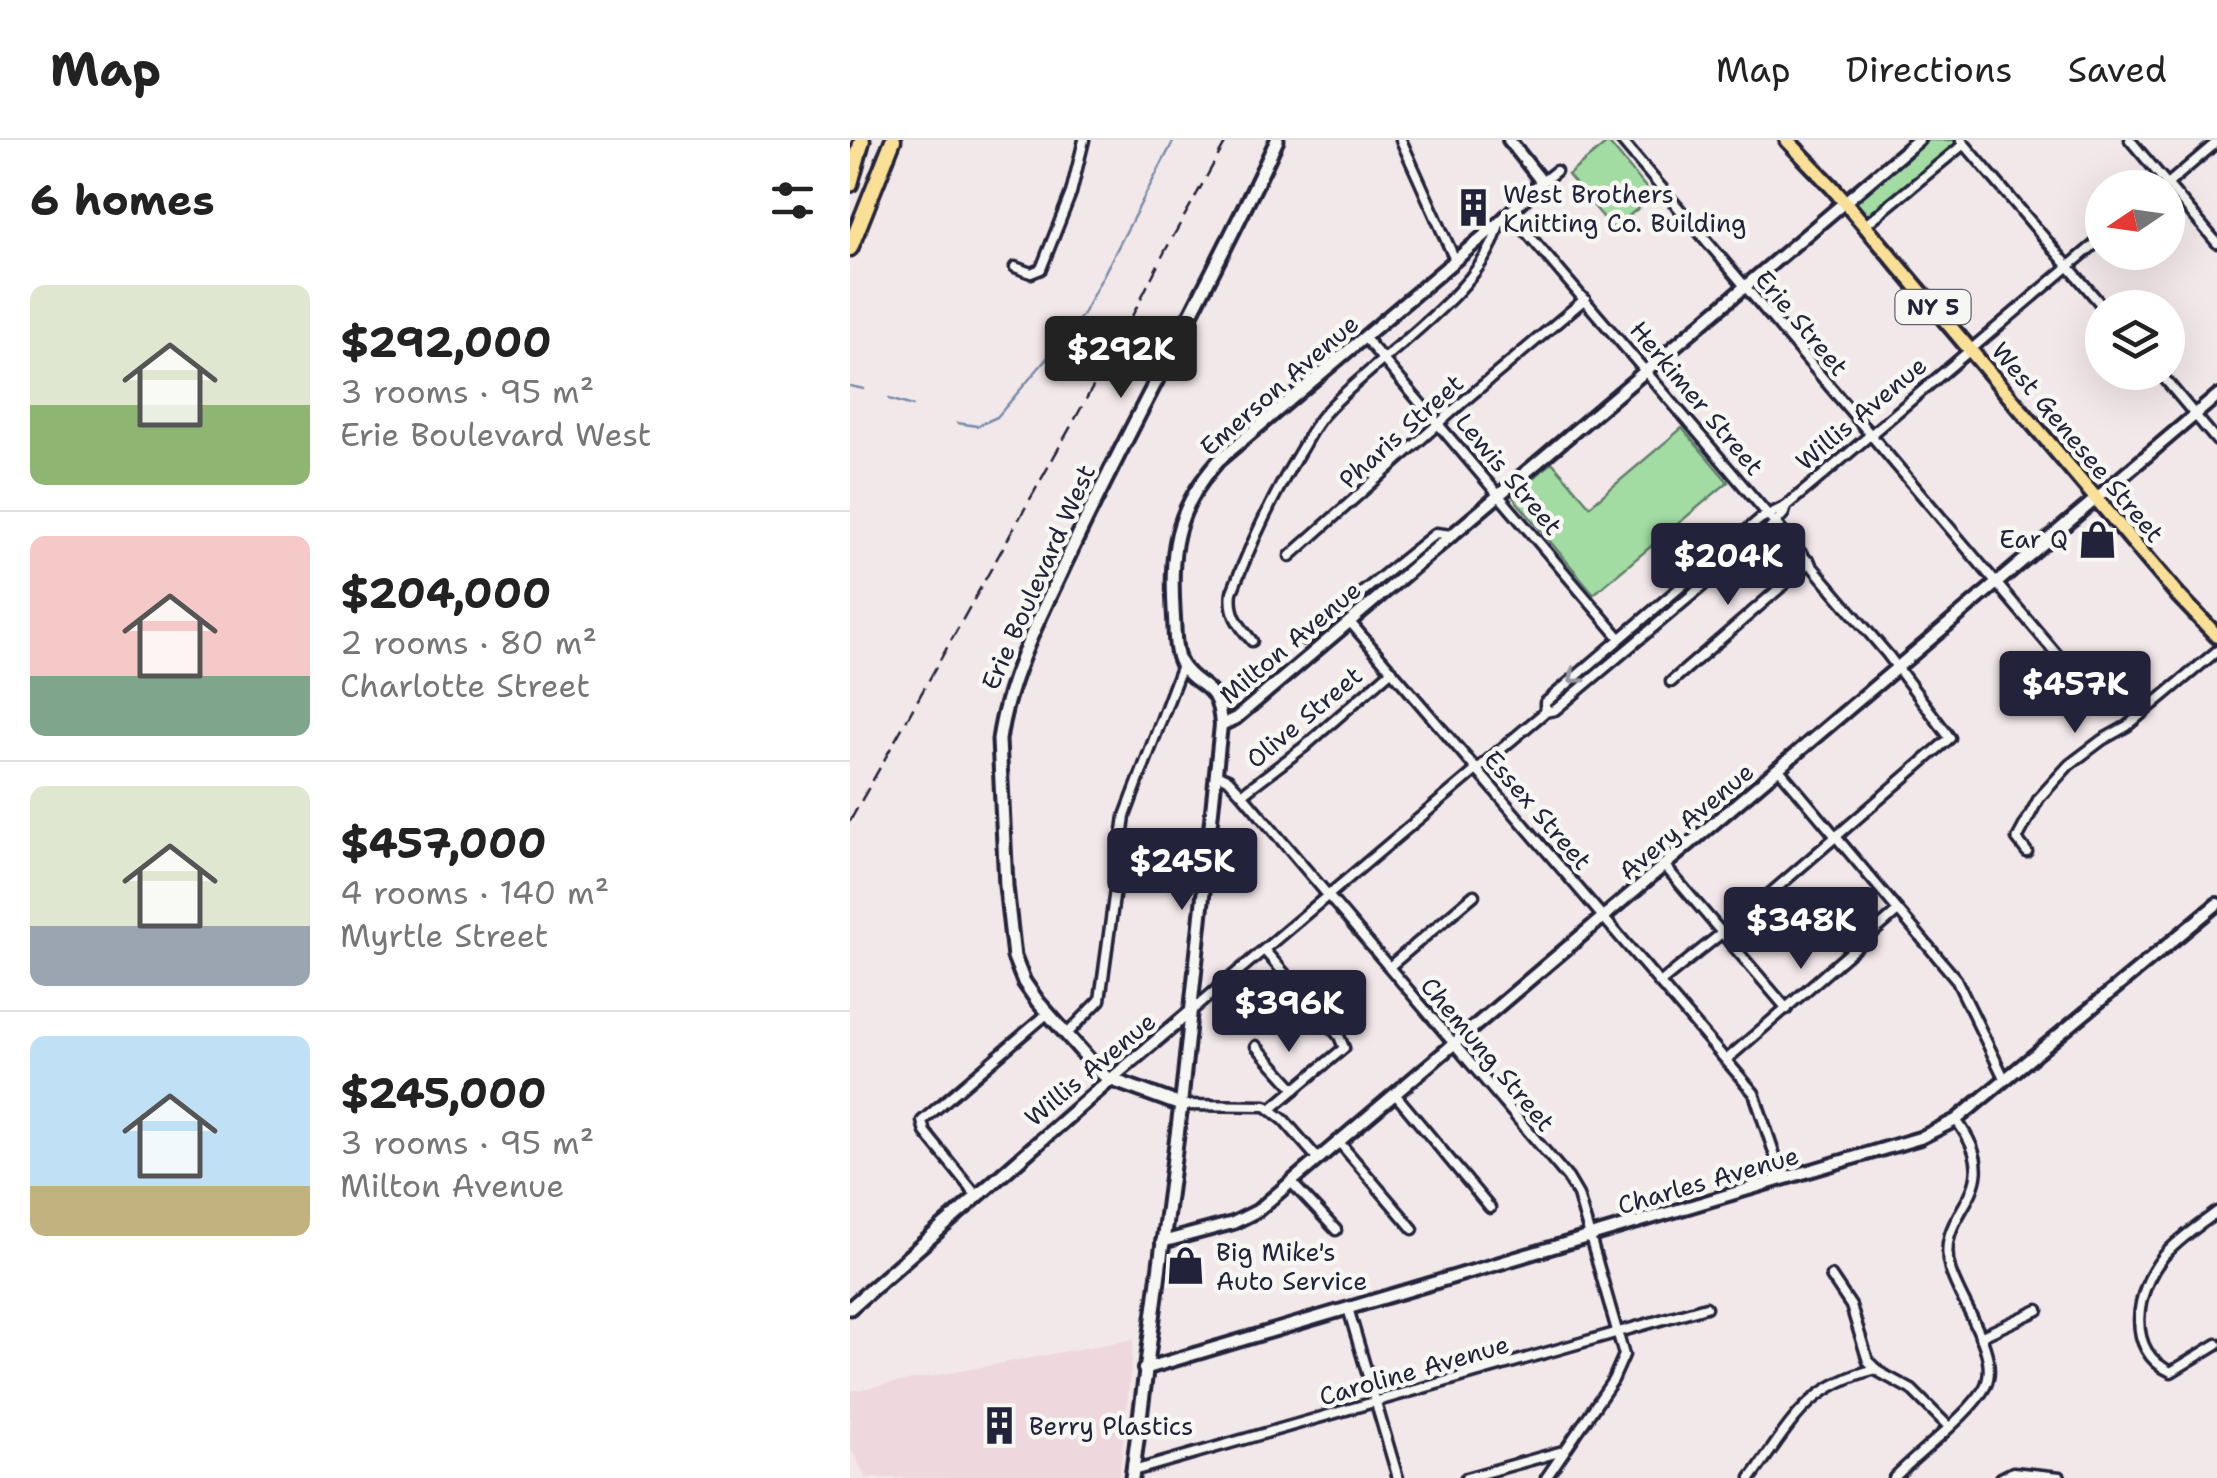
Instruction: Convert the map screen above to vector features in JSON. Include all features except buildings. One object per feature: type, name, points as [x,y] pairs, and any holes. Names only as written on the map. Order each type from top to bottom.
[{"type":"highway","points":[[852,177],[860,140]]},
{"type":"highway","points":[[850,248],[893,140]]},
{"type":"main road","name":"Erie Boulevard West","points":[[1181,1105],[1111,1079],[1098,1070],[1024,982],[1010,935],[999,775],[1003,714],[1047,602],[1095,500],[1278,140]]},
{"type":"main road","name":"West Genesee Street","points":[[1787,140],[1845,202],[2217,636]]},
{"type":"main road","name":"Willis Avenue","points":[[850,1308],[1111,1079]]},
{"type":"main road","name":"Milton Avenue","points":[[1132,1474],[1181,1105]]},
{"type":"street","points":[[1015,267],[1030,273],[1041,269],[1071,193],[1084,140]]},
{"type":"street","points":[[1401,140],[1455,260]]},
{"type":"street","points":[[1509,140],[1542,182]]},
{"type":"street","name":"Erie Street","points":[[1621,140],[2070,670]]},
{"type":"street","name":"Milton Avenue","points":[[1181,1105],[1221,725],[1236,718],[1918,140]]},
{"type":"street","points":[[2130,140],[2153,170]]},
{"type":"street","points":[[1864,226],[1962,142],[2089,290]]},
{"type":"street","points":[[2184,170],[2217,142]]},
{"type":"street","name":"Emerson Avenue","points":[[1182,665],[1176,650],[1171,570],[1176,534],[1190,499],[1218,461],[1556,172]]},
{"type":"street","points":[[2185,208],[2217,243]]},
{"type":"street","name":"Herkimer Street","points":[[1510,213],[1810,562],[1949,734],[1950,740],[1938,752],[1836,838]]},
{"type":"street","points":[[1252,641],[1235,619],[1231,597],[1261,521],[1320,417],[1468,280],[1491,249],[1500,223]]},
{"type":"street","name":"Willis Avenue","points":[[1545,712],[1545,703],[1620,638],[1769,514],[1786,506],[2085,252]]},
{"type":"street","name":"Pharis Street","points":[[1290,556],[1585,299]]},
{"type":"street","name":"Lewis Street","points":[[1364,337],[1620,638]]},
{"type":"street","points":[[2174,390],[2217,441]]},
{"type":"street","name":"Avery Avenue","points":[[1162,1242],[1250,1216],[2217,396]]},
{"type":"street","name":"Willis Avenue","points":[[1111,1079],[1545,712],[1555,710],[1777,523],[1786,506]]},
{"type":"street","points":[[1304,639],[1436,532],[1452,535]]},
{"type":"street","points":[[1670,682],[1810,562]]},
{"type":"street","name":"Essex Street","points":[[1350,622],[1758,1100],[1783,1178]]},
{"type":"street","points":[[2027,852],[2017,840],[2048,786],[2084,752],[2128,726],[2217,650]]},
{"type":"street","points":[[1066,1035],[1100,1000],[1125,816],[1182,665],[1212,691],[1221,725]]},
{"type":"street","name":"Olive Street","points":[[1242,794],[1392,670]]},
{"type":"street","points":[[1778,768],[1956,979],[2006,1080]]},
{"type":"street","name":"Chemung Street","points":[[1218,776],[1228,779],[1242,794],[1568,1178],[1580,1199],[1619,1332]]},
{"type":"street","points":[[1660,982],[1836,838]]},
{"type":"street","points":[[1664,865],[1786,1009]]},
{"type":"street","points":[[1389,967],[1474,895]]},
{"type":"street","name":"Charles Avenue","points":[[1144,1369],[1920,1138],[1956,1120],[2217,904]]},
{"type":"street","points":[[1726,1060],[1898,911]]},
{"type":"street","points":[[1264,950],[1343,1042],[1342,1052],[1271,1108]]},
{"type":"street","points":[[976,1195],[942,1156],[922,1124],[1048,1014]]},
{"type":"street","points":[[1256,1046],[1295,1089]]},
{"type":"street","points":[[1395,1094],[1490,1208]]},
{"type":"street","points":[[1181,1105],[1260,1104],[1271,1108],[1318,1159]]},
{"type":"street","points":[[1894,1478],[1986,1384],[1989,1361],[1958,1290],[1948,1256],[1954,1224],[1973,1193],[1979,1168],[1972,1144],[1956,1120]]},
{"type":"street","points":[[1339,1142],[1412,1228]]},
{"type":"street","points":[[1292,1182],[1336,1230]]},
{"type":"street","points":[[2217,1212],[2160,1260],[2138,1317],[2144,1344],[2153,1360],[2171,1372],[2217,1344]]},
{"type":"street","points":[[1831,1276],[1852,1306],[1868,1362],[1912,1390],[1948,1426]]},
{"type":"street","name":"Caroline Avenue","points":[[1132,1474],[1706,1307]]},
{"type":"street","points":[[1348,1308],[1398,1478]]},
{"type":"street","points":[[1980,1337],[2038,1310]]},
{"type":"street","points":[[1546,1478],[1622,1363],[1619,1332]]},
{"type":"street","points":[[1751,1478],[1818,1393],[1852,1375],[1876,1369]]},
{"type":"street","points":[[1466,1478],[1563,1451]]},
{"type":"street","points":[[2001,1478],[2013,1472],[2062,1478]]},
{"type":"shaded area","points":[[1134,1339],[1119,1478],[866,1478],[850,1447],[850,1391]]},
{"type":"green space","points":[[1928,140],[1953,140],[1956,144],[1868,218],[1855,202]]},
{"type":"green space","points":[[1608,142],[1653,196],[1613,229],[1568,175]]},
{"type":"green space","points":[[1682,428],[1728,482],[1594,594],[1512,496],[1552,462],[1590,506]]},
{"type":"waterway","points":[[957,423],[977,426],[997,417],[1072,329],[1174,140]]},
{"type":"waterway","points":[[850,386],[864,389]]},
{"type":"waterway","points":[[889,399],[913,406]]},
{"type":"railway","points":[[850,821],[1227,140]]},
{"type":"place","name":"West Brothers Knitting Co. Building","points":[[1473,208]]},
{"type":"place","name":"Ear Q","points":[[2098,539]]},
{"type":"place","name":"Big Mike's Auto Service","points":[[1186,1266]]},
{"type":"place","name":"Berry Plastics","points":[[999,1426]]}]
